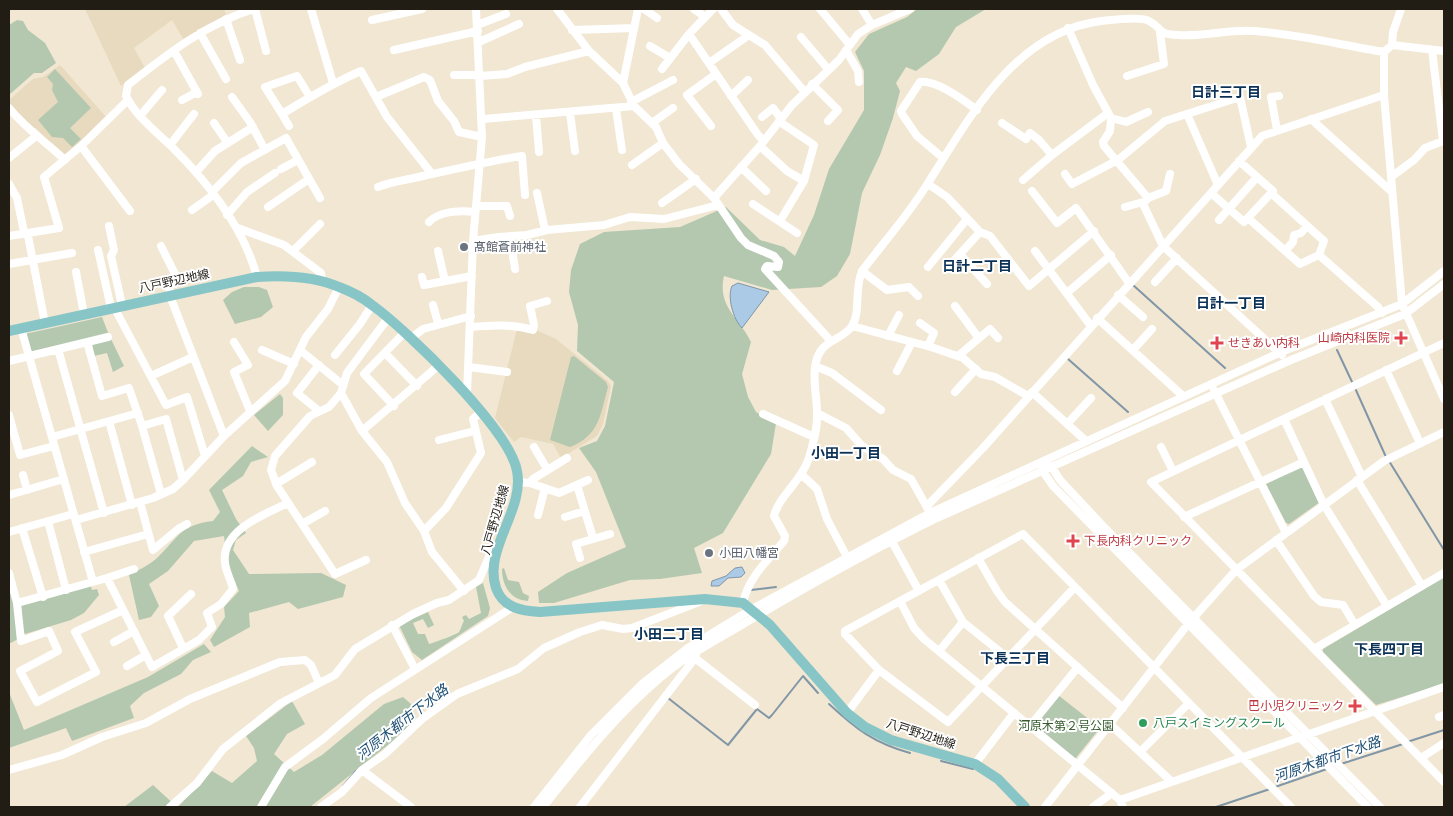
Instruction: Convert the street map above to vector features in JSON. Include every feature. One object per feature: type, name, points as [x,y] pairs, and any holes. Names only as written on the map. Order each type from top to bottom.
[{"type":"main road","name":"八戸野辺地線","points":[[9,330],[170,294],[257,277],[290,276],[322,281],[339,287],[372,305],[467,394],[512,454],[518,471],[518,482],[499,547],[494,578],[497,590],[504,601],[512,607]]},
{"type":"main road","points":[[512,607],[522,611],[540,612],[705,599],[752,609]]},
{"type":"main road","name":"八戸野辺地線","points":[[752,609],[847,712],[865,728],[891,740],[975,764],[998,779],[1025,807]]},
{"type":"street","points":[[257,277],[248,248],[238,228],[196,172],[140,116],[126,96],[128,85],[200,33],[226,19],[255,9],[266,51]]},
{"type":"street","points":[[312,9],[333,83]]},
{"type":"street","points":[[372,20],[422,9]]},
{"type":"street","points":[[467,394],[473,241],[483,119],[476,9]]},
{"type":"street","points":[[557,9],[589,51],[623,83],[632,104],[652,123],[663,143],[679,164],[696,179],[716,202],[744,242],[774,256],[779,262],[778,267],[767,266],[765,269],[767,274],[785,288],[804,314],[830,340]]},
{"type":"street","points":[[623,83],[638,9]]},
{"type":"street","points":[[644,9],[657,18]]},
{"type":"street","points":[[694,9],[705,17]]},
{"type":"street","points":[[662,69],[689,34],[713,9]]},
{"type":"street","points":[[721,9],[733,25],[765,45],[804,91]]},
{"type":"street","points":[[820,9],[848,47],[858,71],[859,82]]},
{"type":"street","points":[[862,9],[872,25]]},
{"type":"street","points":[[473,241],[545,230],[604,225],[630,217],[664,219],[716,202],[741,168],[804,91],[828,69],[858,34],[872,25],[910,9]]},
{"type":"street","points":[[1401,9],[1393,32],[1392,45],[1384,52],[1384,96],[1402,304],[1444,399]]},
{"type":"street","points":[[394,50],[478,28],[506,14]]},
{"type":"street","points":[[226,19],[240,60]]},
{"type":"street","points":[[752,609],[747,588],[756,574],[784,541],[785,536],[776,520],[775,512],[802,475],[814,437],[818,413],[815,366],[820,353],[830,340],[845,334],[852,326],[856,310],[857,281],[862,271],[928,184],[943,158],[995,85],[1019,61],[1042,42],[1068,28],[1102,21],[1142,19],[1149,21],[1160,32],[1180,35],[1252,31],[1384,52]]},
{"type":"street","points":[[479,42],[519,24]]},
{"type":"street","points":[[572,30],[634,28]]},
{"type":"street","points":[[1068,28],[1093,85],[1110,116],[1110,131],[1103,142],[1146,200],[1144,209],[1163,246],[1281,352],[1286,362]]},
{"type":"street","points":[[1127,76],[1164,64],[1160,32]]},
{"type":"street","points":[[200,33],[226,79]]},
{"type":"street","points":[[689,34],[762,143],[787,171],[804,181]]},
{"type":"street","points":[[709,62],[749,35]]},
{"type":"street","points":[[801,37],[828,69]]},
{"type":"street","points":[[1392,45],[1444,51]]},
{"type":"street","points":[[650,46],[670,58]]},
{"type":"street","points":[[1391,177],[1414,160],[1425,148],[1443,141],[1432,50]]},
{"type":"street","points":[[174,51],[197,93],[182,100]]},
{"type":"street","points":[[454,75],[481,76],[516,72],[525,67],[589,51]]},
{"type":"street","points":[[282,114],[333,83],[361,70],[387,117],[432,174]]},
{"type":"street","points":[[711,126],[686,95],[716,74]]},
{"type":"street","points":[[289,126],[265,86],[297,76],[310,97]]},
{"type":"street","points":[[376,97],[424,77],[430,80],[438,101],[454,120],[459,132],[482,137]]},
{"type":"street","points":[[483,119],[616,109],[632,104],[673,80]]},
{"type":"street","points":[[731,96],[748,80]]},
{"type":"street","points":[[943,158],[917,136],[901,111],[920,82],[938,85],[977,110]]},
{"type":"street","points":[[812,84],[838,110],[828,121]]},
{"type":"street","points":[[140,116],[162,90]]},
{"type":"street","points":[[1277,130],[1272,97],[1278,96]]},
{"type":"street","points":[[543,807],[614,722],[662,676],[696,654],[752,609],[889,538],[928,510],[1097,318],[1262,136],[1384,96]]},
{"type":"street","points":[[232,97],[253,127],[265,150]]},
{"type":"street","points":[[1065,174],[1072,184],[1118,160],[1165,121],[1240,97],[1251,147]]},
{"type":"street","points":[[9,236],[59,228],[44,177],[81,146],[128,100]]},
{"type":"street","points":[[652,123],[673,108]]},
{"type":"street","points":[[762,117],[773,108],[779,116],[780,122],[814,145],[804,181],[780,221]]},
{"type":"street","points":[[616,109],[622,150]]},
{"type":"street","points":[[1110,116],[1126,122],[1148,112]]},
{"type":"street","points":[[570,113],[575,150]]},
{"type":"street","points":[[10,114],[35,137],[42,138],[65,160]]},
{"type":"street","points":[[170,145],[194,114]]},
{"type":"street","points":[[1187,114],[1218,184]]},
{"type":"street","points":[[536,116],[539,152]]},
{"type":"street","points":[[1023,180],[1052,155],[1110,116]]},
{"type":"street","points":[[1311,119],[1392,192]]},
{"type":"street","points":[[214,123],[227,142]]},
{"type":"street","points":[[1002,123],[1026,139],[1030,133],[1052,155]]},
{"type":"street","points":[[196,172],[215,151],[253,127]]},
{"type":"street","points":[[9,158],[35,137]]},
{"type":"street","points":[[192,210],[213,194],[230,172],[286,138],[320,198]]},
{"type":"street","points":[[632,165],[663,143]]},
{"type":"street","points":[[81,146],[130,210]]},
{"type":"street","points":[[378,187],[395,181],[480,162],[522,156],[524,195]]},
{"type":"street","points":[[227,214],[247,192],[298,160]]},
{"type":"street","points":[[1239,161],[1324,241],[1319,255],[1302,265],[1248,218]]},
{"type":"street","points":[[741,168],[766,192]]},
{"type":"street","points":[[1125,207],[1166,191],[1170,174]]},
{"type":"street","points":[[1219,220],[1257,177]]},
{"type":"street","points":[[268,207],[309,178]]},
{"type":"street","points":[[662,203],[696,179]]},
{"type":"street","points":[[9,184],[17,198],[33,259],[45,322]]},
{"type":"street","points":[[928,184],[947,198],[980,232],[990,236],[1029,286],[1094,231]]},
{"type":"street","points":[[1032,191],[1058,223],[1076,208],[1129,283]]},
{"type":"street","points":[[538,193],[545,230]]},
{"type":"street","points":[[1211,193],[1244,222],[1271,193]]},
{"type":"street","points":[[752,204],[797,232]]},
{"type":"street","points":[[429,222],[434,216],[507,206],[510,216]]},
{"type":"street","points":[[928,267],[967,219]]},
{"type":"street","points":[[293,251],[320,224]]},
{"type":"street","points":[[109,226],[114,250],[111,256],[116,306]]},
{"type":"street","points":[[1285,251],[1293,242],[1294,235],[1301,233],[1307,226]]},
{"type":"street","points":[[238,228],[284,245],[320,273],[322,281]]},
{"type":"street","points":[[948,267],[980,232]]},
{"type":"street","points":[[510,236],[515,270]]},
{"type":"street","points":[[160,246],[177,278],[169,288],[170,294],[224,436]]},
{"type":"street","points":[[98,250],[116,306],[166,405],[187,397],[205,456]]},
{"type":"street","points":[[1035,250],[1091,326]]},
{"type":"street","points":[[438,251],[445,281]]},
{"type":"street","points":[[9,264],[72,253]]},
{"type":"street","points":[[960,254],[987,284]]},
{"type":"street","points":[[1067,293],[1111,255]]},
{"type":"street","points":[[1319,255],[1378,307],[1382,313]]},
{"type":"street","points":[[1155,282],[1177,258]]},
{"type":"street","points":[[862,271],[887,290],[909,287],[918,296]]},
{"type":"street","points":[[534,807],[591,735],[642,684],[688,648],[752,609],[847,557],[1042,466],[1086,441],[1281,352],[1402,304],[1444,271]]},
{"type":"street","points":[[76,272],[84,314]]},
{"type":"street","points":[[422,277],[424,285],[472,276]]},
{"type":"street","points":[[928,510],[1042,466],[1051,466],[1286,362],[1406,314],[1444,284]]},
{"type":"street","points":[[9,532],[48,520],[104,513],[136,504],[161,494],[183,480],[224,436],[285,381],[306,337],[328,309],[339,287]]},
{"type":"street","points":[[1118,295],[1143,317]]},
{"type":"street","points":[[471,326],[495,325],[523,327],[533,330],[534,325],[530,306],[547,301]]},
{"type":"street","points":[[334,355],[360,324],[372,305]]},
{"type":"street","points":[[433,305],[438,323]]},
{"type":"street","points":[[956,306],[978,337]]},
{"type":"street","points":[[888,336],[899,315]]},
{"type":"street","points":[[394,406],[364,374],[385,353],[407,336],[438,323],[471,316]]},
{"type":"street","points":[[366,560],[335,574],[276,484],[271,470],[275,456],[310,416],[329,407],[342,389],[347,373],[388,318]]},
{"type":"street","points":[[1097,318],[1183,396]]},
{"type":"street","points":[[920,324],[934,333],[928,346]]},
{"type":"street","points":[[852,326],[958,356],[981,374],[995,377],[1030,394],[1086,441]]},
{"type":"street","points":[[21,328],[93,582]]},
{"type":"street","points":[[958,356],[978,337],[990,329],[998,338]]},
{"type":"street","points":[[1133,350],[1152,329]]},
{"type":"street","points":[[9,361],[108,337]]},
{"type":"street","points":[[88,342],[102,396],[129,388],[161,494]]},
{"type":"street","points":[[234,342],[248,365],[234,372],[250,411]]},
{"type":"street","points":[[897,372],[912,342]]},
{"type":"street","points":[[1444,343],[1151,482],[1184,518],[1444,782]]},
{"type":"street","points":[[58,349],[104,513]]},
{"type":"street","points":[[262,350],[294,364]]},
{"type":"street","points":[[300,350],[319,365],[342,389],[362,431],[387,462],[405,503],[424,531],[432,552],[464,591]]},
{"type":"street","points":[[385,353],[417,386]]},
{"type":"street","points":[[151,376],[194,357]]},
{"type":"street","points":[[319,365],[297,393],[319,411]]},
{"type":"street","points":[[362,431],[394,406],[438,366]]},
{"type":"street","points":[[815,366],[838,377],[881,410]]},
{"type":"street","points":[[469,367],[507,372]]},
{"type":"street","points":[[955,392],[976,369]]},
{"type":"street","points":[[1386,370],[1420,443]]},
{"type":"street","points":[[1211,383],[1286,533]]},
{"type":"street","points":[[1068,424],[1091,398]]},
{"type":"street","points":[[1325,399],[1359,479],[1422,586]]},
{"type":"street","points":[[424,531],[446,508],[481,452],[472,419],[481,412]]},
{"type":"street","points":[[52,437],[138,413]]},
{"type":"street","points":[[818,413],[846,428],[862,446],[882,459],[893,470],[911,479],[928,510]]},
{"type":"street","points":[[763,414],[814,437]]},
{"type":"street","points":[[9,415],[13,445],[20,455],[54,446]]},
{"type":"street","points":[[142,426],[166,419],[183,480]]},
{"type":"street","points":[[1284,419],[1324,505],[1387,606]]},
{"type":"street","points":[[110,421],[136,504],[153,550],[187,524]]},
{"type":"street","points":[[439,440],[474,431]]},
{"type":"street","points":[[1045,807],[1191,621],[1236,570],[1384,461],[1444,432]]},
{"type":"street","points":[[1161,447],[1173,471]]},
{"type":"street","points":[[534,448],[547,469]]},
{"type":"street","points":[[530,483],[547,469],[567,458]]},
{"type":"street","points":[[276,484],[312,462]]},
{"type":"street","points":[[1184,518],[1304,462]]},
{"type":"street","points":[[1042,466],[1053,486],[1308,734],[1380,807]]},
{"type":"street","points":[[1051,466],[1060,480],[1191,621],[1368,807]]},
{"type":"street","points":[[23,475],[27,490]]},
{"type":"street","points":[[802,475],[817,489],[827,519],[847,557]]},
{"type":"street","points":[[9,495],[64,480]]},
{"type":"street","points":[[518,482],[530,483],[559,493],[588,480]]},
{"type":"street","points":[[577,485],[593,538]]},
{"type":"street","points":[[538,515],[545,488]]},
{"type":"street","points":[[107,578],[152,667],[209,632],[212,627],[207,613],[221,604],[234,589],[225,563],[225,550],[228,540],[236,532],[288,503]]},
{"type":"street","points":[[302,524],[325,511]]},
{"type":"street","points":[[564,517],[585,511]]},
{"type":"street","points":[[48,520],[66,590]]},
{"type":"street","points":[[22,528],[43,596]]},
{"type":"street","points":[[84,552],[148,534]]},
{"type":"street","points":[[580,558],[576,544],[610,534]]},
{"type":"street","points":[[1075,587],[948,722],[879,670],[845,634],[845,631],[1023,534],[1291,807]]},
{"type":"street","points":[[889,538],[919,591]]},
{"type":"street","points":[[1276,540],[1314,596],[1321,602],[1343,605],[1355,625]]},
{"type":"street","points":[[170,807],[196,783],[223,749],[281,703],[335,675],[355,649],[392,626],[464,591],[479,580],[491,552],[499,547]]},
{"type":"street","points":[[978,558],[997,591],[1122,708]]},
{"type":"street","points":[[17,603],[134,570]]},
{"type":"street","points":[[9,573],[17,603],[21,641],[48,631],[58,651],[20,671],[37,702],[96,672],[75,632],[123,610]]},
{"type":"street","points":[[1314,649],[1444,573]]},
{"type":"street","points":[[940,580],[963,622],[1008,658]]},
{"type":"street","points":[[183,648],[168,616],[191,594]]},
{"type":"street","points":[[321,807],[342,792],[362,770],[385,754],[422,720],[457,694],[518,669],[544,648],[602,625],[623,629],[640,625],[705,599]]},
{"type":"street","points":[[900,601],[914,628],[939,651],[1078,765],[1121,804],[1172,782],[1444,687]]},
{"type":"street","points":[[261,807],[285,767],[323,739],[371,698],[512,607]]},
{"type":"street","points":[[939,651],[963,622]]},
{"type":"street","points":[[392,626],[415,669]]},
{"type":"street","points":[[114,642],[134,631]]},
{"type":"street","points":[[696,654],[755,704]]},
{"type":"street","points":[[580,807],[696,654]]},
{"type":"street","points":[[127,666],[146,655]]},
{"type":"street","points":[[9,770],[62,754],[102,736],[146,723],[190,699],[280,662],[305,660],[311,665],[319,683]]},
{"type":"street","points":[[1030,726],[1078,667]]},
{"type":"street","points":[[847,712],[879,670]]},
{"type":"street","points":[[1140,752],[1189,703]]},
{"type":"street","points":[[975,764],[1014,713]]},
{"type":"street","points":[[1110,724],[1172,782]]},
{"type":"street","points":[[1421,758],[1444,742]]},
{"type":"street","points":[[362,770],[411,807]]},
{"type":"street","points":[[1093,807],[1112,794]]},
{"type":"shaded area","points":[[85,9],[224,9],[226,15],[184,40],[172,20],[134,48],[145,68],[121,86]]},
{"type":"shaded area","points":[[60,65],[107,118],[68,154],[61,154],[36,128],[30,129],[9,106],[9,100],[33,79],[43,77]]},
{"type":"shaded area","points":[[517,329],[536,330],[556,339],[608,381],[611,386],[603,424],[597,436],[561,458],[553,444],[521,437],[514,442],[495,418]]},
{"type":"green space","points":[[917,9],[986,9],[956,27],[939,54],[916,71],[906,67],[896,83],[900,91],[893,118],[880,155],[862,193],[850,254],[837,276],[821,287],[772,290],[724,276],[723,287],[726,304],[751,342],[742,374],[748,397],[756,412],[776,423],[771,454],[723,533],[694,548],[702,573],[660,579],[630,580],[554,603],[539,603],[538,592],[567,573],[626,547],[596,472],[579,448],[597,441],[605,426],[614,382],[577,351],[578,325],[569,292],[571,270],[580,244],[604,232],[680,227],[726,207],[760,240],[784,247],[795,256],[814,215],[829,169],[864,110],[864,71],[855,52],[869,34],[907,17]]},
{"type":"green space","points":[[17,20],[23,21],[28,30],[45,43],[56,63],[42,73],[34,73],[9,95],[9,25]]},
{"type":"green space","points":[[55,69],[91,108],[70,128],[81,139],[72,147],[63,138],[52,137],[38,120],[58,102],[52,90],[53,84],[47,77]]},
{"type":"green space","points":[[244,287],[259,287],[267,290],[273,307],[261,317],[235,324],[223,300],[232,292]]},
{"type":"green space","points":[[102,317],[109,335],[31,353],[25,334]]},
{"type":"green space","points":[[111,339],[124,366],[113,372],[107,353],[94,356],[92,343]]},
{"type":"green space","points":[[574,356],[606,382],[608,387],[600,415],[593,430],[587,437],[570,447],[550,440],[571,357]]},
{"type":"green space","points":[[280,394],[283,398],[283,415],[268,431],[254,415]]},
{"type":"green space","points":[[252,446],[268,457],[251,462],[243,476],[222,490],[236,519],[246,533],[236,540],[233,550],[249,574],[321,573],[346,585],[343,597],[298,609],[289,602],[249,613],[250,627],[214,647],[210,640],[225,617],[224,607],[239,591],[228,566],[224,536],[194,541],[168,571],[149,584],[159,606],[151,617],[139,620],[129,575],[156,559],[187,528],[213,521],[220,512],[209,490]]},
{"type":"green space","points":[[1302,465],[1320,502],[1289,524],[1286,523],[1266,484]]},
{"type":"green space","points":[[504,568],[508,580],[519,582],[523,593],[529,596],[528,601],[516,598],[508,591],[502,575],[502,569]]},
{"type":"green space","points":[[1444,577],[1444,684],[1376,705],[1323,652],[1323,649]]},
{"type":"green space","points":[[9,583],[14,601],[18,639],[9,644]]},
{"type":"green space","points":[[483,583],[490,608],[488,616],[422,660],[412,652],[399,625],[428,612],[434,625],[428,628],[423,619],[413,623],[418,634],[425,634],[429,644],[458,633],[464,621],[462,617],[466,615],[469,619],[481,613],[476,587]]},
{"type":"green space","points":[[91,586],[92,590],[97,589],[99,595],[84,613],[71,620],[25,634],[23,632],[21,606]]},
{"type":"green space","points":[[204,644],[211,652],[193,660],[181,674],[144,693],[130,706],[134,718],[72,741],[66,728],[9,748],[9,692],[24,730],[148,677]]},
{"type":"green space","name":"河原木第２号公園","points":[[1058,695],[1100,728],[1075,759],[1034,726]]},
{"type":"green space","points":[[403,697],[411,704],[416,718],[398,737],[310,807],[178,807],[212,771],[232,783],[257,761],[254,748],[246,736],[292,701],[305,724],[287,734],[274,754],[294,772],[322,755],[384,704]]},
{"type":"green space","points":[[153,785],[177,807],[124,807]]},
{"type":"water","points":[[738,283],[769,292],[742,328],[736,319],[730,296],[732,286]]},
{"type":"water","points":[[742,567],[745,573],[741,577],[728,578],[719,586],[711,586],[712,581],[726,576],[735,568]]},
{"type":"waterway","name":"河原木都市下水路","points":[[1133,285],[1225,368]]},
{"type":"waterway","name":"河原木都市下水路","points":[[1337,350],[1353,384]]},
{"type":"waterway","name":"河原木都市下水路","points":[[1068,359],[1128,412]]},
{"type":"waterway","name":"河原木都市下水路","points":[[1355,388],[1386,457]]},
{"type":"waterway","name":"河原木都市下水路","points":[[1389,461],[1444,550]]},
{"type":"waterway","name":"河原木都市下水路","points":[[751,590],[776,587]]},
{"type":"waterway","points":[[668,698],[728,745],[757,709],[769,718],[803,676],[818,693]]},
{"type":"waterway","points":[[829,704],[866,734],[886,745],[910,753]]},
{"type":"waterway","name":"河原木都市下水路","points":[[1407,742],[1444,730]]},
{"type":"waterway","name":"河原木都市下水路","points":[[1341,764],[1403,744]]},
{"type":"waterway","points":[[941,761],[973,769]]},
{"type":"waterway","name":"河原木都市下水路","points":[[1275,787],[1327,769]]},
{"type":"waterway","name":"河原木都市下水路","points":[[343,786],[356,771]]},
{"type":"waterway","name":"河原木都市下水路","points":[[1216,807],[1270,789]]},
{"type":"place","name":"髙館蒼前神社","points":[[464,247]]},
{"type":"place","name":"山崎内科医院","points":[[1401,338]]},
{"type":"place","name":"せきあい内科","points":[[1217,343]]},
{"type":"place","name":"下長内科クリニック","points":[[1073,541]]},
{"type":"place","name":"小田八幡宮","points":[[709,553]]},
{"type":"place","name":"巴小児クリニック","points":[[1355,706]]},
{"type":"place","name":"八戸スイミングスクール","points":[[1143,723]]},
{"type":"district","name":"日計三丁目","points":[[1226,92]]},
{"type":"district","name":"日計二丁目","points":[[977,266]]},
{"type":"district","name":"日計一丁目","points":[[1231,303]]},
{"type":"district","name":"小田一丁目","points":[[846,453]]},
{"type":"district","name":"小田二丁目","points":[[669,634]]},
{"type":"district","name":"下長四丁目","points":[[1389,649]]},
{"type":"district","name":"下長三丁目","points":[[1015,658]]}]
